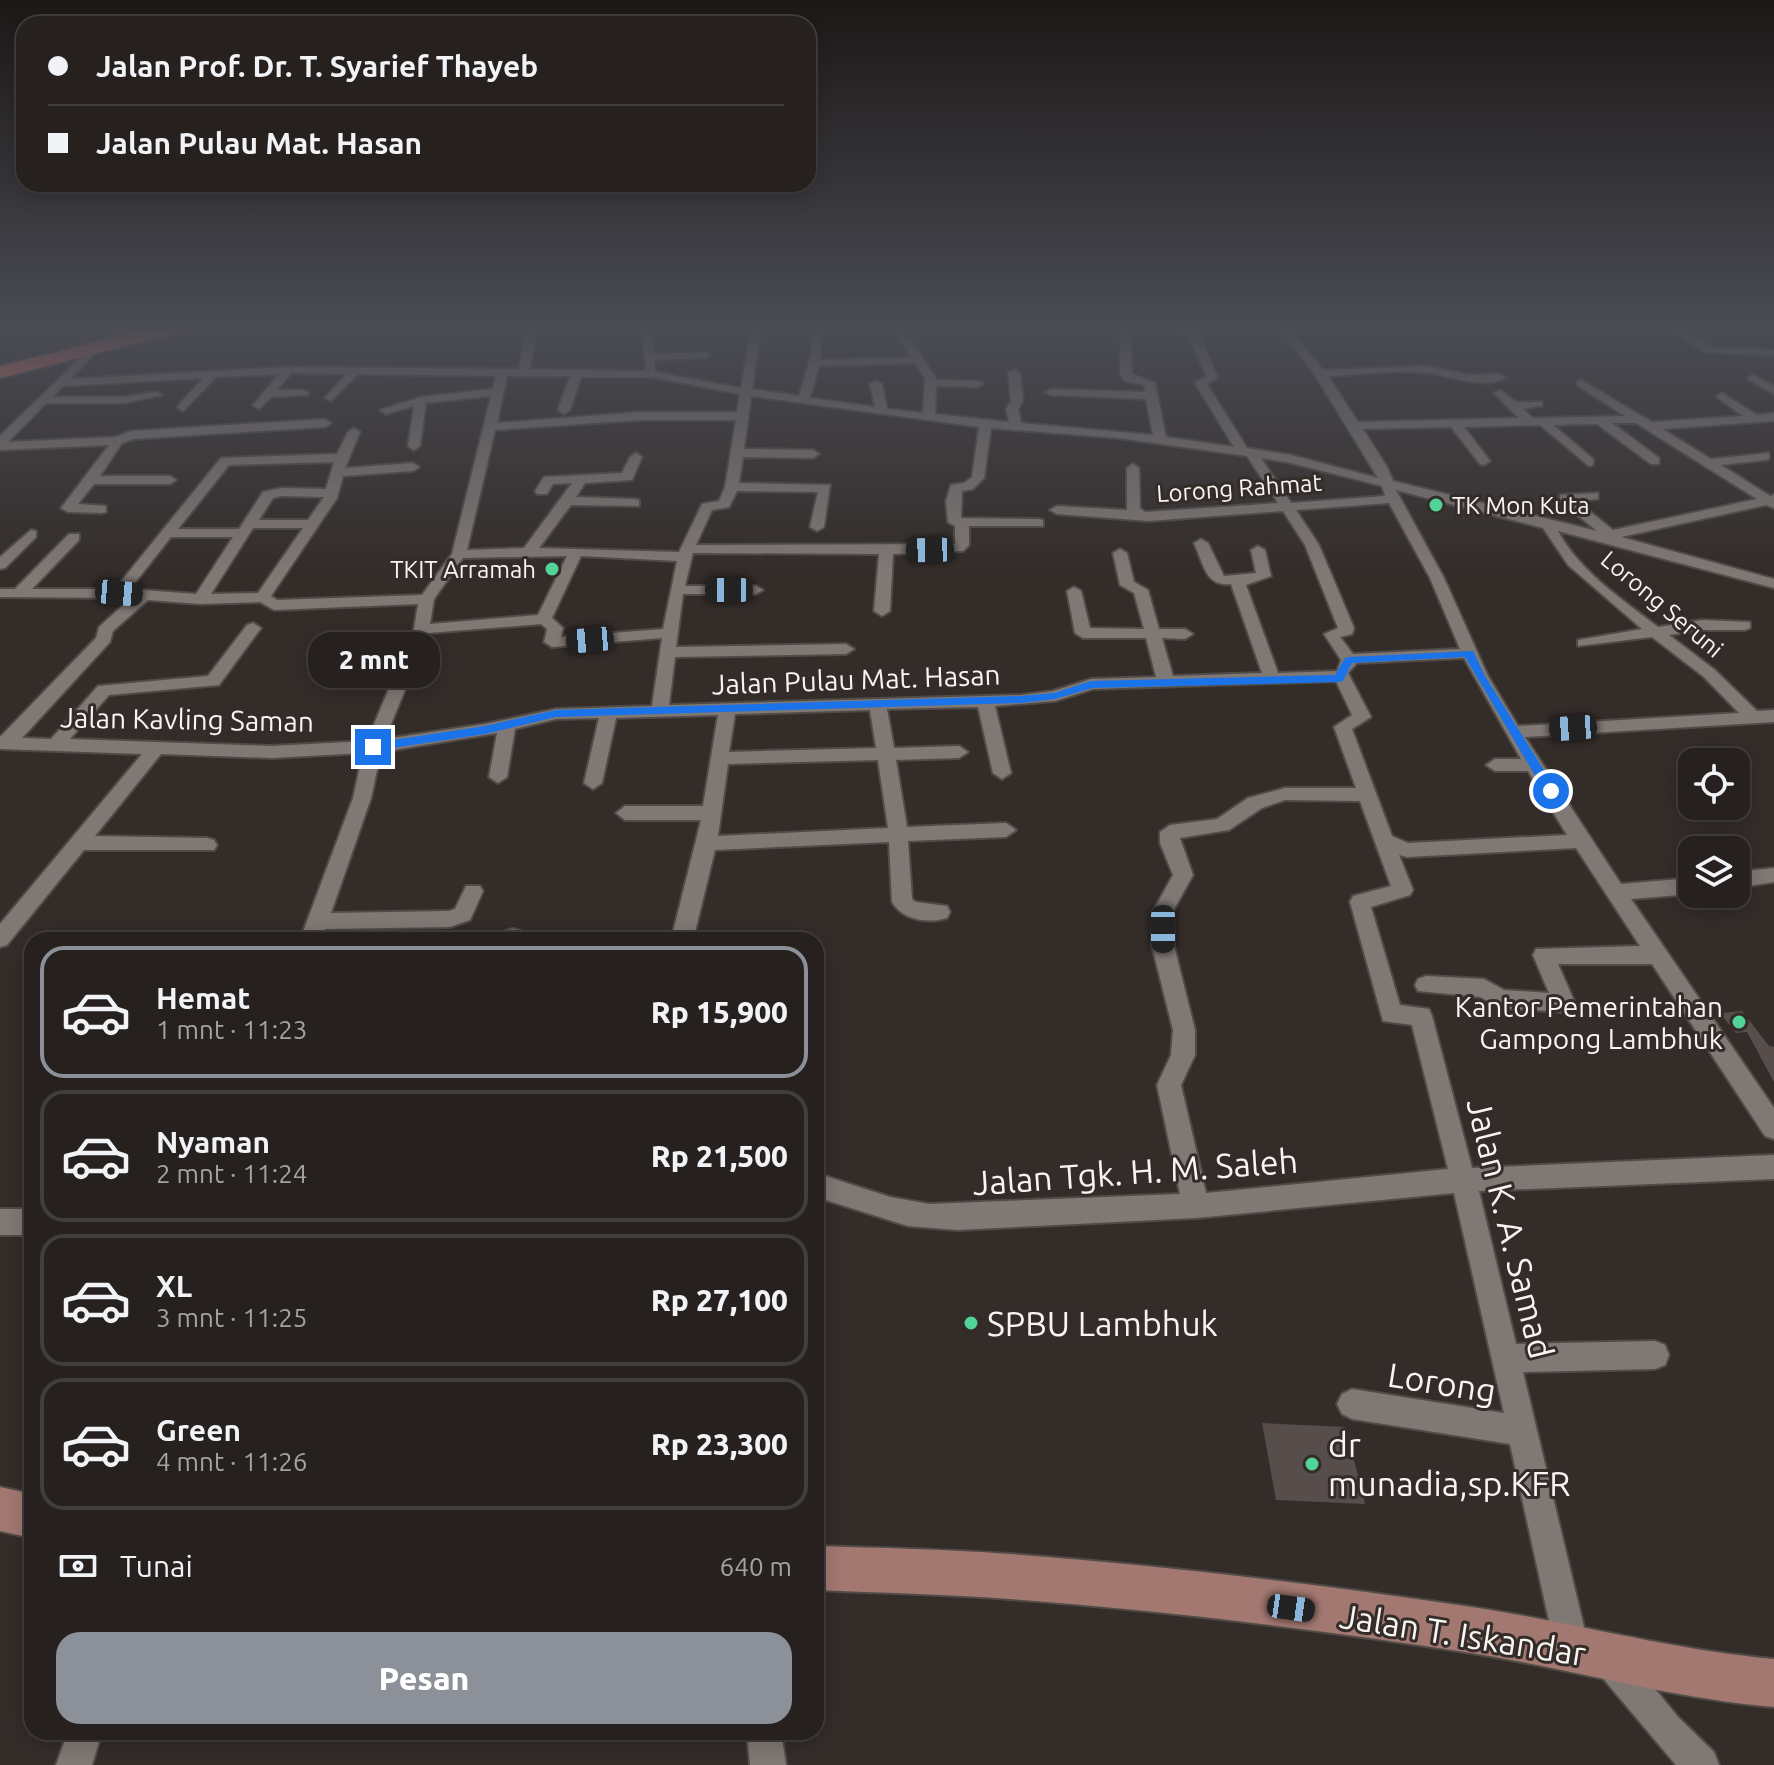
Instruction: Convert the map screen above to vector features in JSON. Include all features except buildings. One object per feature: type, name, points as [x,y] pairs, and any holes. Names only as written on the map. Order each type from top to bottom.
[{"type":"street","points":[[0,444],[32,409]]},
{"type":"street","points":[[414,446],[420,409]]},
{"type":"street","points":[[473,891],[463,914],[450,919],[315,931],[362,798],[373,747],[422,629],[426,599],[459,554],[492,409]]},
{"type":"street","points":[[660,710],[676,590],[685,553],[707,507],[724,504],[732,487],[743,409]]},
{"type":"street","points":[[865,409],[1246,450],[1317,465],[1391,492],[1608,536],[1772,585]]},
{"type":"street","points":[[929,418],[930,409]]},
{"type":"street","points":[[1012,409],[1016,426]]},
{"type":"street","points":[[1155,409],[1160,440]]},
{"type":"street","points":[[1219,409],[1312,545],[1346,628],[1346,631],[1332,634],[1332,637],[1362,717],[1343,727],[1384,841],[1407,850],[1581,841]]},
{"type":"street","points":[[1345,409],[1437,578],[1469,653],[1513,732],[1581,841],[1774,1128]]},
{"type":"street","points":[[1518,409],[1589,462]]},
{"type":"street","points":[[1624,409],[1772,501]]},
{"type":"street","points":[[1742,409],[1753,417]]},
{"type":"street","points":[[0,417],[25,416]]},
{"type":"street","points":[[489,427],[640,416],[742,416]]},
{"type":"street","points":[[1356,426],[1600,420],[1646,423],[1774,417]]},
{"type":"street","points":[[1600,420],[1655,461]]},
{"type":"street","points":[[0,444],[117,441],[132,435],[325,423]]},
{"type":"street","points":[[985,424],[978,478],[968,486],[956,488],[955,522],[1038,523]]},
{"type":"street","points":[[1455,424],[1484,461]]},
{"type":"street","points":[[263,597],[332,493],[342,458],[354,432]]},
{"type":"street","points":[[101,509],[68,508],[114,450],[117,441]]},
{"type":"street","points":[[736,453],[813,454]]},
{"type":"street","points":[[1708,463],[1765,456]]},
{"type":"street","points":[[542,491],[549,480],[585,475],[627,477],[636,457]]},
{"type":"street","points":[[119,593],[225,461],[342,458]]},
{"type":"street","points":[[338,472],[413,467]]},
{"type":"street","name":"Lorong Rahmat","points":[[1133,468],[1133,509],[1140,515],[1288,506],[1391,492]]},
{"type":"street","points":[[529,552],[541,531],[570,501],[585,475]]},
{"type":"street","points":[[92,480],[170,480]]},
{"type":"street","points":[[732,487],[825,488],[817,527]]},
{"type":"street","points":[[200,599],[272,493],[332,493]]},
{"type":"street","points":[[1593,496],[1565,498],[1608,536]]},
{"type":"street","points":[[570,501],[634,503]]},
{"type":"street","points":[[1608,536],[1772,501]]},
{"type":"street","points":[[1057,510],[1140,515]]},
{"type":"street","points":[[166,533],[313,524]]},
{"type":"street","points":[[459,554],[958,548],[962,545],[962,524]]},
{"type":"street","name":"Lorong Seruni","points":[[1548,525],[1561,550],[1652,632],[1706,671],[1752,716]]},
{"type":"street","points":[[0,565],[31,534]]},
{"type":"street","points":[[8,595],[74,537]]},
{"type":"street","points":[[1201,543],[1219,581],[1264,576],[1258,550]]},
{"type":"street","points":[[882,611],[886,550]]},
{"type":"street","points":[[544,619],[576,551]]},
{"type":"street","points":[[1120,553],[1127,585],[1141,590],[1166,682]]},
{"type":"street","points":[[1242,579],[1238,582],[1272,680]]},
{"type":"street","points":[[676,590],[756,590]]},
{"type":"street","points":[[1074,591],[1083,633],[1185,634]]},
{"type":"street","points":[[8,595],[119,593],[200,599],[263,597],[274,605],[426,599]]},
{"type":"street","points":[[4,743],[97,648],[104,639],[105,630],[144,595]]},
{"type":"street","points":[[422,629],[544,619],[555,628],[551,641],[557,643],[672,633]]},
{"type":"street","points":[[1584,643],[1702,625],[1745,625]]},
{"type":"street","points":[[55,745],[104,690],[213,681],[253,628]]},
{"type":"street","points":[[670,652],[846,649]]},
{"type":"street","name":"Jalan Pulau Mat. Hasan","points":[[373,747],[507,724],[540,715],[609,710],[985,701],[1055,696],[1083,685],[1272,680],[1469,653]]},
{"type":"street","points":[[985,701],[1002,773]]},
{"type":"street","points":[[878,704],[898,833],[902,902],[911,910],[940,912]]},
{"type":"street","points":[[684,932],[707,843],[727,709]]},
{"type":"street","points":[[593,783],[609,710]]},
{"type":"street","points":[[1513,732],[1774,716]]},
{"type":"street","points":[[498,777],[507,724]]},
{"type":"street","name":"Jalan Kavling Saman","points":[[4,743],[272,752],[373,747]]},
{"type":"street","points":[[0,939],[155,750]]},
{"type":"street","points":[[721,758],[959,752]]},
{"type":"street","points":[[1495,765],[1534,765]]},
{"type":"street","points":[[1196,1206],[1169,1085],[1183,1055],[1184,1030],[1163,946],[1163,911],[1183,875],[1170,843],[1170,832],[1222,825],[1255,803],[1285,794],[1367,795]]},
{"type":"street","points":[[625,813],[712,813]]},
{"type":"street","points":[[707,843],[1006,830]]},
{"type":"street","name":"Jalan K. A. Samad","points":[[1384,841],[1403,890],[1360,902],[1391,1014],[1421,1016],[1522,1431],[1590,1653]]},
{"type":"street","points":[[78,843],[207,845]]},
{"type":"street","points":[[1750,878],[1774,875]]},
{"type":"street","points":[[1616,892],[1678,887]]},
{"type":"street","points":[[1426,985],[1484,988],[1500,999],[1564,1003],[1544,955],[1658,955]]},
{"type":"street","name":"Jalan Tgk. H. M. Saleh","points":[[824,1187],[924,1217],[1196,1206],[1462,1180],[1774,1167]]},
{"type":"street","points":[[0,1222],[24,1222]]},
{"type":"street","name":"Lorong","points":[[1506,1358],[1655,1355]]},
{"type":"street","name":"Lorong","points":[[1352,1404],[1522,1431]]},
{"type":"street","points":[[0,1509],[24,1514]]},
{"type":"street","name":"Jalan T. Iskandar","points":[[824,1568],[1006,1576],[1139,1587],[1464,1629],[1727,1679],[1774,1683]]},
{"type":"street","points":[[1590,1653],[1701,1765]]},
{"type":"street","points":[[74,1765],[82,1740]]},
{"type":"street","points":[[765,1740],[768,1765]]},
{"type":"place","name":"TK Mon Kuta","points":[[1436,505]]},
{"type":"place","name":"TKIT Arramah","points":[[552,569]]},
{"type":"place","name":"Kantor Pemerintahan Gampong Lambhuk","points":[[1739,1022]]},
{"type":"place","name":"SPBU Lambhuk","points":[[971,1323]]},
{"type":"place","name":"dr munadia,sp.KFR","points":[[1312,1464]]},
{"type":"route","points":[[373,747],[485,730],[540,715],[609,710],[1021,700],[1055,696],[1091,684],[1339,678],[1345,663],[1356,658],[1469,653],[1513,732],[1551,791]]}]
